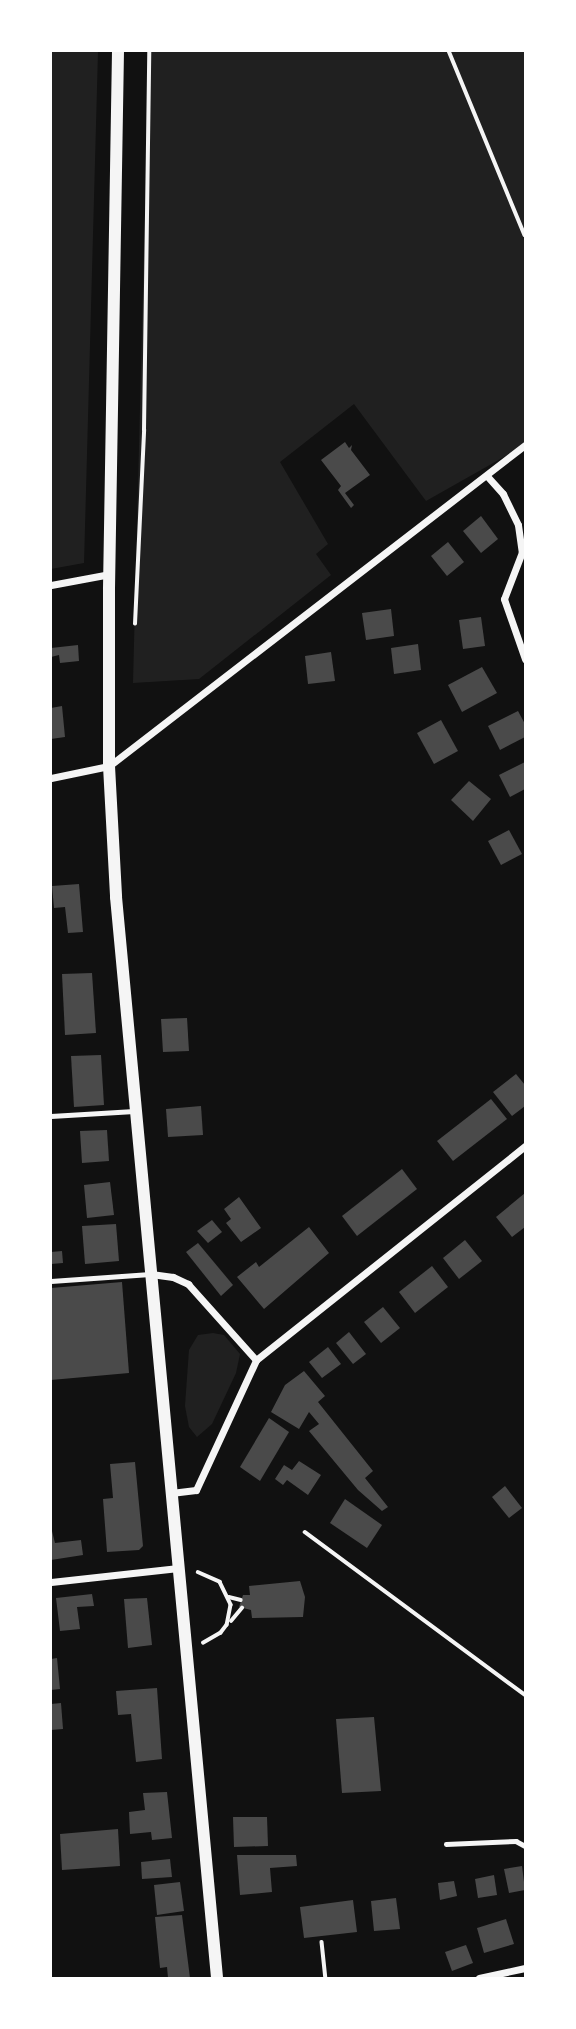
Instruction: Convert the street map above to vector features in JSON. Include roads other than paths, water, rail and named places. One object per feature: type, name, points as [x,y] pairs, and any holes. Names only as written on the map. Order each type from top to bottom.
[{"type":"main road","points":[[118,51],[109,766],[116,897],[216,1978]]},
{"type":"street","points":[[51,778],[109,766],[525,444]]},
{"type":"street","points":[[487,476],[503,494],[518,525],[522,552],[504,599],[525,659]]},
{"type":"street","points":[[51,585],[110,573]]},
{"type":"street","points":[[171,1493],[196,1490],[256,1360],[525,1146]]},
{"type":"street","points":[[151,1274],[173,1277],[188,1284],[256,1360]]},
{"type":"street","points":[[51,1582],[178,1568]]},
{"type":"street","points":[[479,1978],[525,1968]]},
{"type":"lane","points":[[51,1116],[136,1111]]},
{"type":"lane","points":[[51,1281],[151,1274]]},
{"type":"lane","points":[[446,1844],[516,1841],[525,1846]]}]
